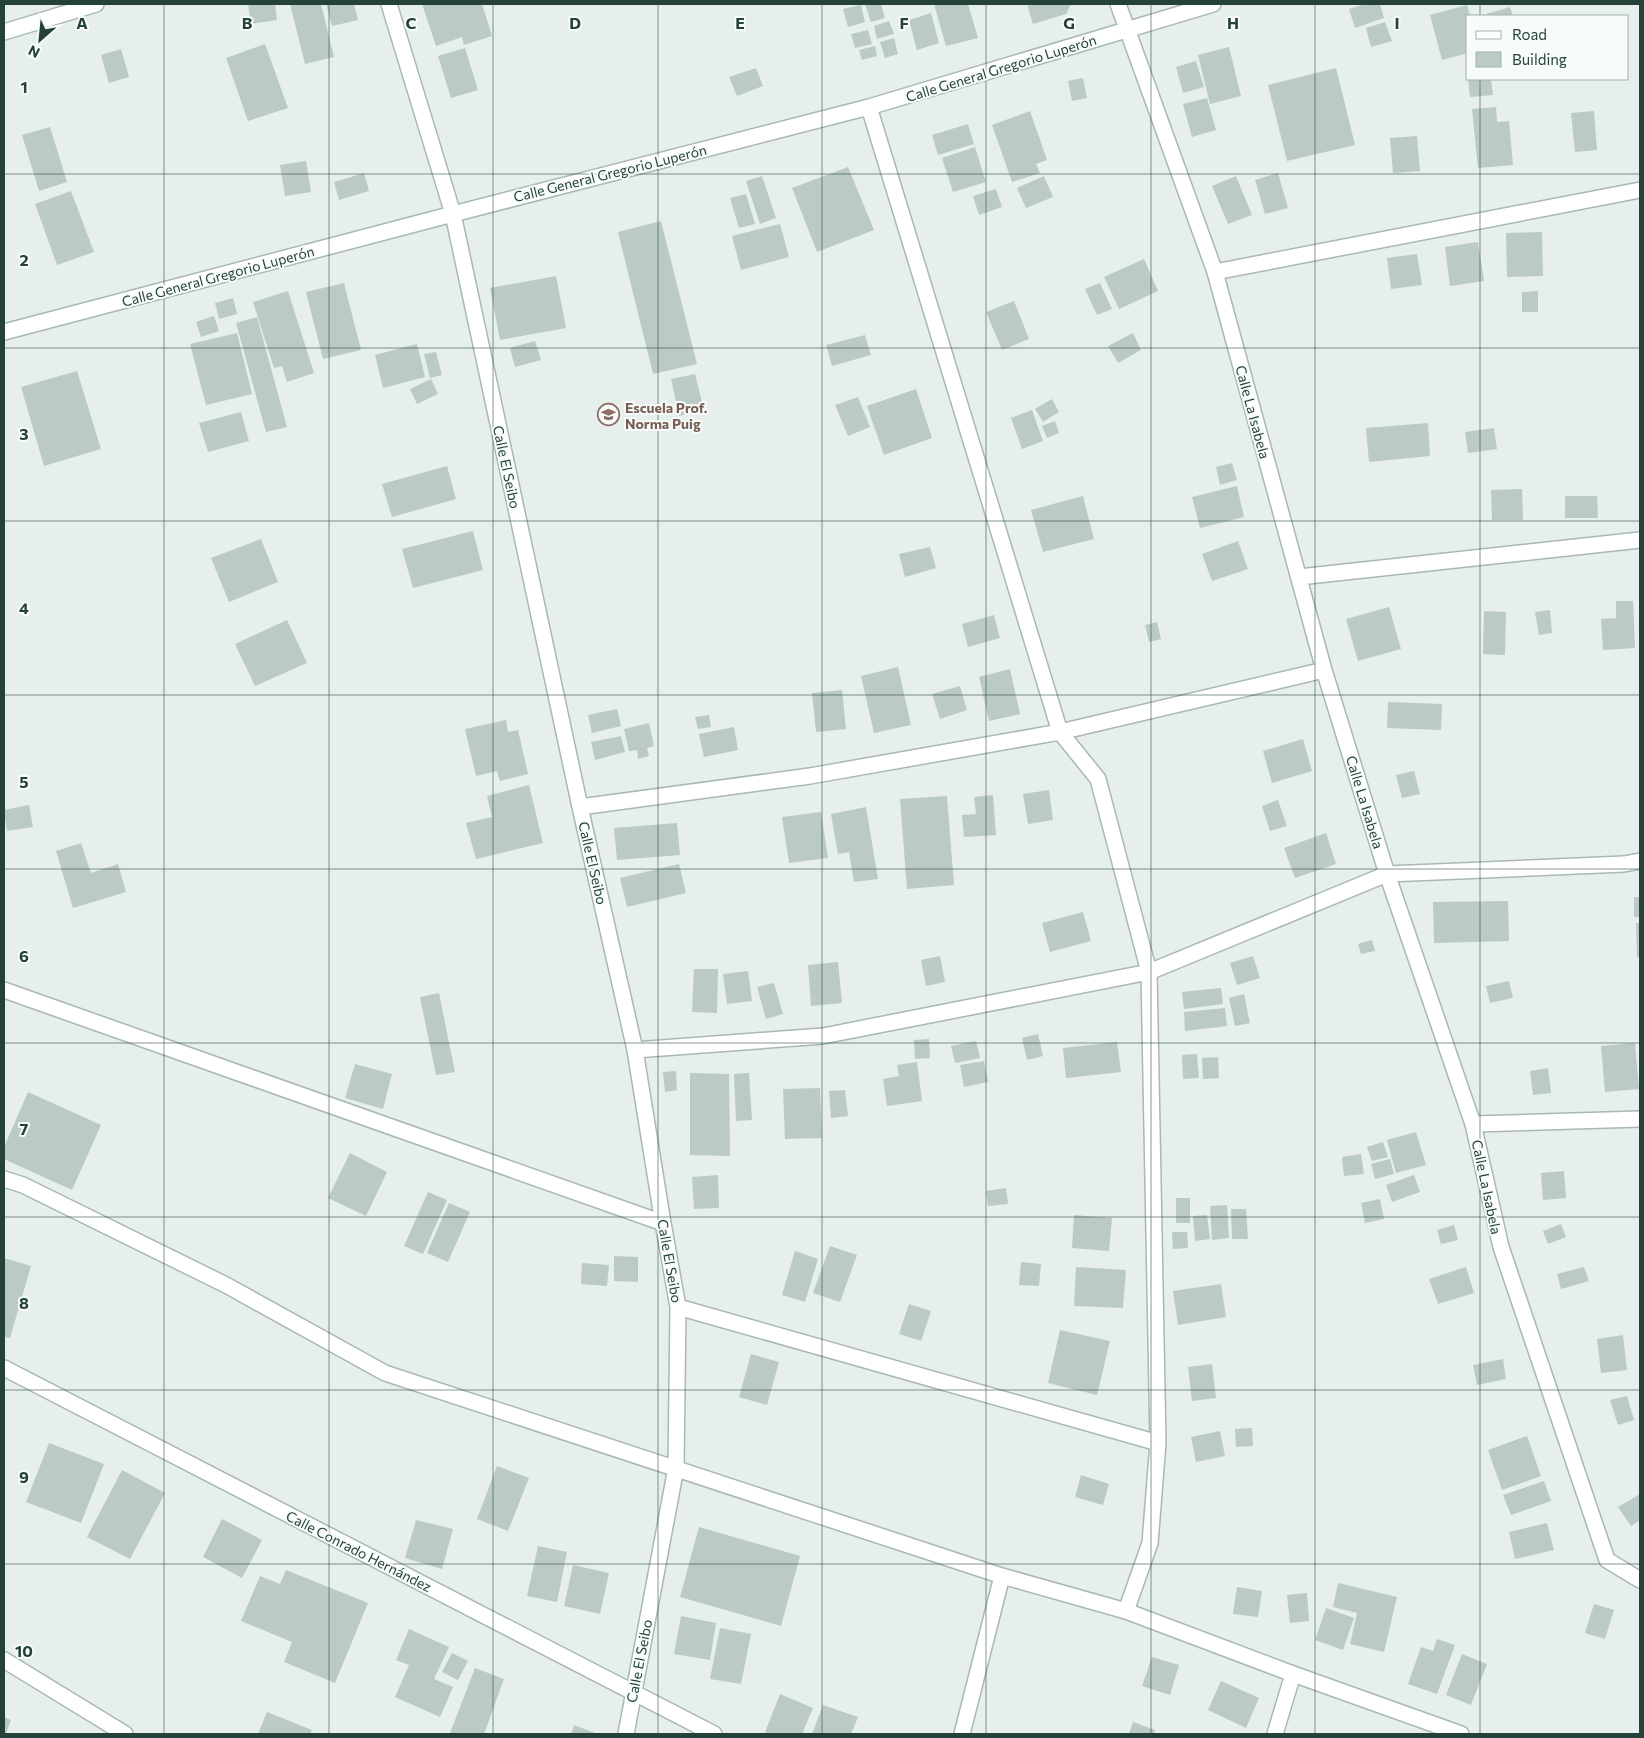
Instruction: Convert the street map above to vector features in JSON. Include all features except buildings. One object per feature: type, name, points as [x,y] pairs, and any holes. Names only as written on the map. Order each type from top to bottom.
[{"type":"street","points":[[4,32],[96,4]]},
{"type":"street","name":"Calle El Seibo","points":[[389,4],[453,214],[580,807],[635,1050],[662,1222],[678,1307],[676,1468],[626,1734]]},
{"type":"street","name":"Calle La Isabela","points":[[1118,4],[1215,272],[1324,670],[1387,874],[1473,1124],[1501,1247],[1607,1560],[1640,1580]]},
{"type":"street","name":"Calle General Gregorio Luperón","points":[[4,332],[869,107],[1212,4]]},
{"type":"street","points":[[869,107],[1060,732],[1098,779],[1149,972],[1158,1443],[1150,1543],[1126,1611]]},
{"type":"street","points":[[1215,272],[1640,190]]},
{"type":"street","points":[[1299,577],[1640,540]]},
{"type":"street","points":[[580,807],[810,776],[1060,732],[1324,670]]},
{"type":"street","points":[[635,1050],[823,1036],[1149,972],[1387,874],[1640,862]]},
{"type":"street","points":[[4,990],[662,1222]]},
{"type":"street","points":[[1473,1124],[1640,1119]]},
{"type":"street","points":[[4,1179],[22,1185],[226,1285],[385,1373],[1002,1576],[1126,1611],[1293,1674],[1461,1734]]},
{"type":"street","points":[[678,1307],[1158,1443]]},
{"type":"street","name":"Calle Conrado Hernández","points":[[4,1368],[714,1734]]},
{"type":"street","points":[[962,1734],[1002,1576]]},
{"type":"street","points":[[4,1660],[125,1734]]},
{"type":"street","points":[[1275,1734],[1293,1674]]},
{"type":"place","name":"Escuela Prof. Norma Puig","points":[[609,415]]}]
